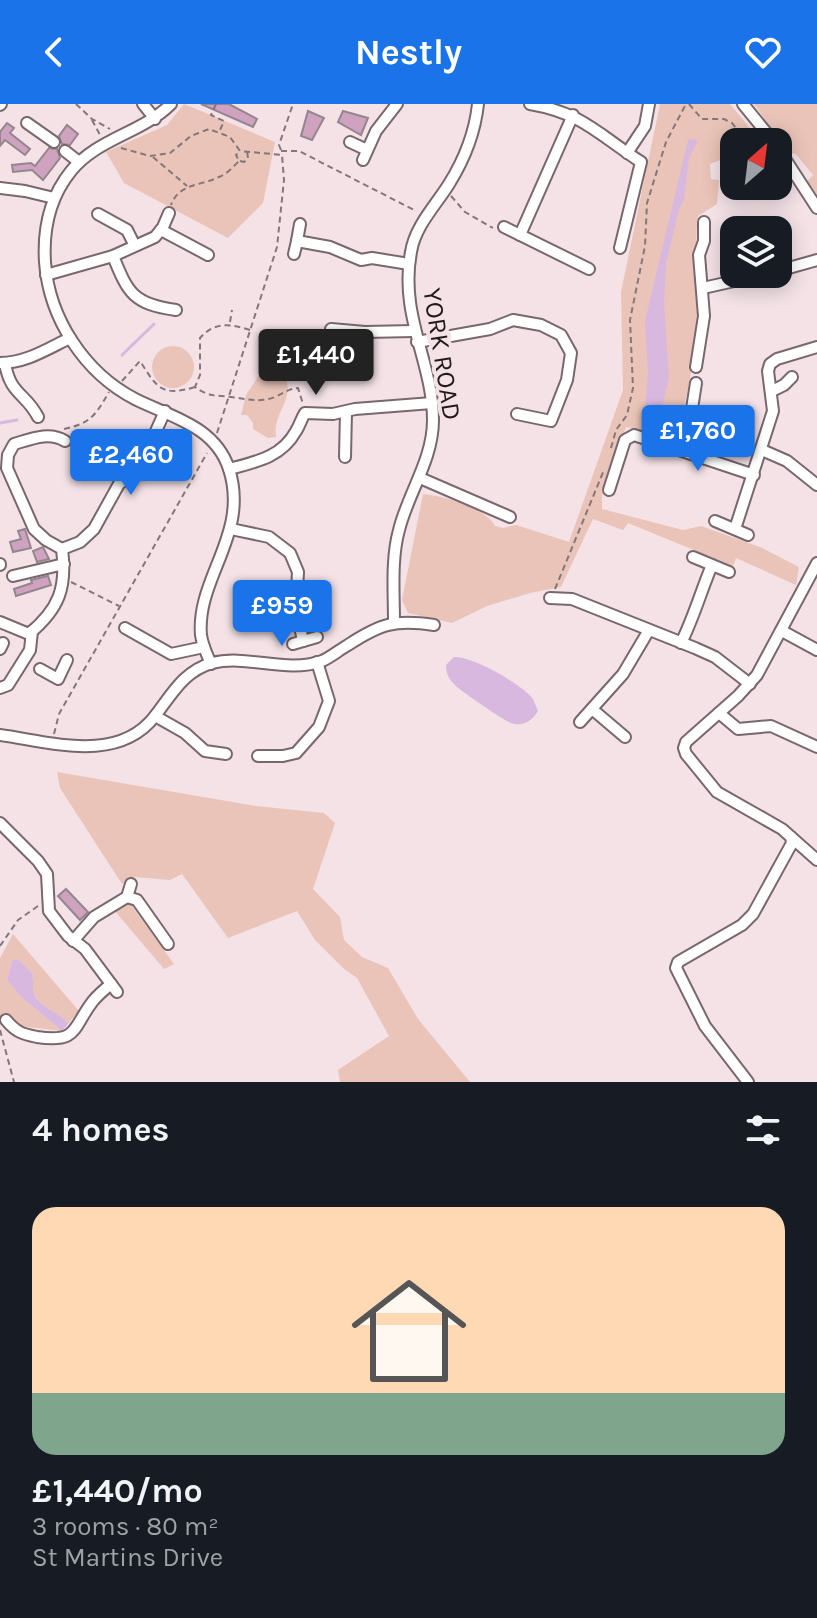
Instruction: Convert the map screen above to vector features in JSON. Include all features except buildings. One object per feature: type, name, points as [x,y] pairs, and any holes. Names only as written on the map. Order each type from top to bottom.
[{"type":"street","points":[[143,104],[155,119]]},
{"type":"street","points":[[171,104],[155,119],[115,137],[79,162],[54,198],[45,244],[46,275],[54,304],[70,338],[83,356],[113,385],[196,427],[213,441],[229,469],[235,506],[231,529],[206,598],[201,634],[211,664]]},
{"type":"street","points":[[350,142],[365,155],[376,131],[397,104]]},
{"type":"street","name":"YORK ROAD","points":[[394,622],[394,570],[399,530],[431,440],[432,403],[408,303],[411,248],[446,189],[472,136],[478,104]]},
{"type":"street","points":[[627,153],[645,126],[649,104]]},
{"type":"street","points":[[743,104],[763,128]]},
{"type":"street","points":[[538,105],[573,115],[641,162],[620,248]]},
{"type":"street","points":[[520,235],[573,115]]},
{"type":"street","points":[[27,123],[54,142]]},
{"type":"street","points":[[65,151],[79,162]]},
{"type":"street","points":[[792,170],[817,208]]},
{"type":"street","points":[[0,188],[54,198]]},
{"type":"street","points":[[46,275],[113,256],[155,237],[169,213]]},
{"type":"street","points":[[98,214],[127,230],[134,244]]},
{"type":"street","points":[[696,367],[704,316],[699,250],[704,241],[704,222]]},
{"type":"street","points":[[294,254],[300,224]]},
{"type":"street","points":[[504,227],[589,269]]},
{"type":"street","points":[[161,230],[208,255]]},
{"type":"street","points":[[297,241],[330,247],[361,260],[372,258],[409,264]]},
{"type":"street","points":[[113,256],[126,288],[133,295],[161,308],[176,310]]},
{"type":"street","points":[[792,267],[817,260]]},
{"type":"street","points":[[703,288],[720,284]]},
{"type":"street","points":[[417,342],[490,329],[513,320],[541,325],[561,335],[571,353],[567,380],[551,421],[517,414]]},
{"type":"street","points":[[331,329],[374,333],[414,331]]},
{"type":"street","points":[[38,417],[33,408],[13,390],[2,363],[31,357],[70,338]]},
{"type":"street","points":[[735,529],[773,411],[768,371],[770,364],[817,347]]},
{"type":"street","points":[[772,391],[792,377]]},
{"type":"street","points":[[680,449],[691,415],[696,383]]},
{"type":"street","points":[[229,469],[268,459],[292,437],[305,413],[432,403]]},
{"type":"street","points":[[62,549],[80,542],[94,529],[119,484],[139,469],[165,411]]},
{"type":"street","points":[[345,457],[346,412]]},
{"type":"street","points":[[62,549],[34,529],[7,468],[8,455],[14,444],[50,435],[65,441]]},
{"type":"street","points":[[609,490],[625,440],[634,435],[754,475]]},
{"type":"street","points":[[762,450],[787,461],[817,485]]},
{"type":"street","points":[[420,478],[510,517]]},
{"type":"street","points":[[715,521],[748,535]]},
{"type":"street","points":[[231,529],[269,537],[290,553],[298,572],[298,643],[317,637]]},
{"type":"street","points":[[0,622],[5,638],[29,634],[47,619],[58,600],[63,581],[62,549]]},
{"type":"street","points":[[693,557],[729,572]]},
{"type":"street","points":[[817,563],[750,684],[686,742],[684,748],[717,792],[791,837],[817,860]]},
{"type":"street","points":[[13,576],[64,564]]},
{"type":"street","points":[[681,643],[712,565]]},
{"type":"street","points":[[550,598],[572,599],[715,657],[750,684]]},
{"type":"street","points":[[0,735],[71,745],[105,746],[141,731],[183,679],[211,664],[228,661],[299,666],[317,662],[374,629],[394,622],[434,625]]},
{"type":"street","points":[[125,628],[171,654],[204,647]]},
{"type":"street","points":[[580,722],[623,674],[649,630]]},
{"type":"street","points":[[32,631],[33,665]]},
{"type":"street","points":[[782,631],[817,650]]},
{"type":"street","points":[[33,665],[58,679],[67,660]]},
{"type":"street","points":[[258,756],[296,753],[319,727],[329,701],[317,662]]},
{"type":"street","points":[[0,688],[33,665]]},
{"type":"street","points":[[592,709],[625,737]]},
{"type":"street","points":[[719,713],[738,729],[771,726],[817,747]]},
{"type":"street","points":[[155,716],[185,733],[205,751],[226,754]]},
{"type":"street","points":[[0,823],[47,874],[46,903],[57,924],[85,949],[114,988],[94,999],[76,1031],[69,1036],[58,1039],[20,1034],[6,1020]]},
{"type":"street","points":[[748,1082],[705,1026],[676,968],[678,962],[742,925],[753,914],[791,848],[791,837]]},
{"type":"street","points":[[73,941],[94,917],[127,897],[131,884]]},
{"type":"street","points":[[127,897],[137,900],[168,944]]},
{"type":"path","points":[[76,104],[92,119],[108,127],[114,135]]},
{"type":"path","points":[[216,104],[211,115],[224,121],[220,131]]},
{"type":"path","points":[[293,104],[279,145],[282,153],[299,151],[410,210],[429,213]]},
{"type":"path","points":[[610,451],[616,430],[627,415],[633,388],[630,320],[645,246],[647,203],[666,142],[687,104],[702,119],[724,119],[736,128]]},
{"type":"path","points":[[92,119],[98,134],[103,137]]},
{"type":"path","points":[[118,142],[122,150],[152,156],[170,153],[191,136],[209,129],[230,137],[240,151],[236,155],[239,161]]},
{"type":"path","points":[[173,200],[187,186],[220,177],[239,161],[244,162],[248,158],[246,150]]},
{"type":"path","points":[[152,156],[187,186]]},
{"type":"path","points":[[227,173],[232,178]]},
{"type":"path","points":[[220,177],[222,184]]},
{"type":"path","points":[[446,189],[457,205],[476,219],[492,228],[504,227]]},
{"type":"path","points":[[230,323],[232,310]]},
{"type":"path","points":[[195,387],[200,375],[200,338],[206,330],[230,323],[251,331]]},
{"type":"path","points":[[58,430],[86,423],[97,413],[113,385],[124,380],[140,361],[154,385],[164,390],[195,387]]},
{"type":"path","points":[[195,387],[207,396],[251,401],[264,400],[298,388],[305,413]]},
{"type":"path","points":[[550,598],[607,462]]},
{"type":"path","points":[[63,581],[77,583],[120,607]]},
{"type":"path","points":[[0,946],[18,920],[32,908],[46,903]]},
{"type":"path","points":[[0,1030],[14,1082]]},
{"type":"shaded area","points":[[184,104],[275,142],[263,203],[228,238],[124,183],[106,152],[167,125]]},
{"type":"shaded area","points":[[660,104],[730,104],[750,128],[720,128],[720,160],[710,164],[711,179],[719,180],[717,204],[698,216],[695,342],[676,439],[626,427],[602,496],[602,509],[683,530],[701,526],[760,547],[799,567],[796,585],[736,558],[733,566],[628,523],[623,530],[593,519],[561,587],[487,606],[452,623],[408,613],[402,600],[423,494],[473,508],[495,526],[516,525],[569,542],[623,390],[621,292]]},
{"type":"shaded area","points":[[754,104],[817,104],[817,200],[807,181],[813,175],[796,154],[792,153],[792,128],[771,128]]},
{"type":"shaded area","points":[[688,140],[698,141],[689,157],[684,200],[666,264],[664,303],[669,377],[660,416],[645,411],[648,372],[645,321]]},
{"type":"shaded area","points":[[173,346],[188,352],[194,367],[188,382],[173,388],[158,382],[152,367],[158,352]]},
{"type":"shaded area","points":[[271,346],[282,353],[280,365],[288,387],[278,418],[276,437],[268,438],[253,429],[247,415],[241,415],[246,395],[261,372],[267,348]]},
{"type":"shaded area","points":[[454,657],[484,666],[519,686],[533,699],[538,711],[536,715],[523,724],[511,723],[472,698],[456,686],[448,675],[446,665]]},
{"type":"shaded area","points":[[57,772],[256,806],[324,813],[335,823],[313,889],[340,917],[344,940],[362,957],[388,968],[418,1019],[470,1082],[340,1082],[338,1070],[389,1036],[357,978],[315,940],[297,911],[228,938],[182,874],[170,880],[134,877],[122,884],[60,788]]},
{"type":"shaded area","points":[[130,903],[174,964],[164,969],[114,910]]},
{"type":"shaded area","points":[[13,934],[79,1011],[68,1024],[40,1003],[34,993],[32,973],[19,960],[12,960],[7,980],[22,998],[62,1031],[19,1026],[6,1013],[0,1018],[0,958]]},
{"type":"shaded area","points":[[12,960],[19,960],[32,973],[37,998],[68,1024],[62,1031],[22,998],[7,980]]},
{"type":"waterway","points":[[122,355],[154,324]]},
{"type":"waterway","points":[[0,423],[17,420]]}]
